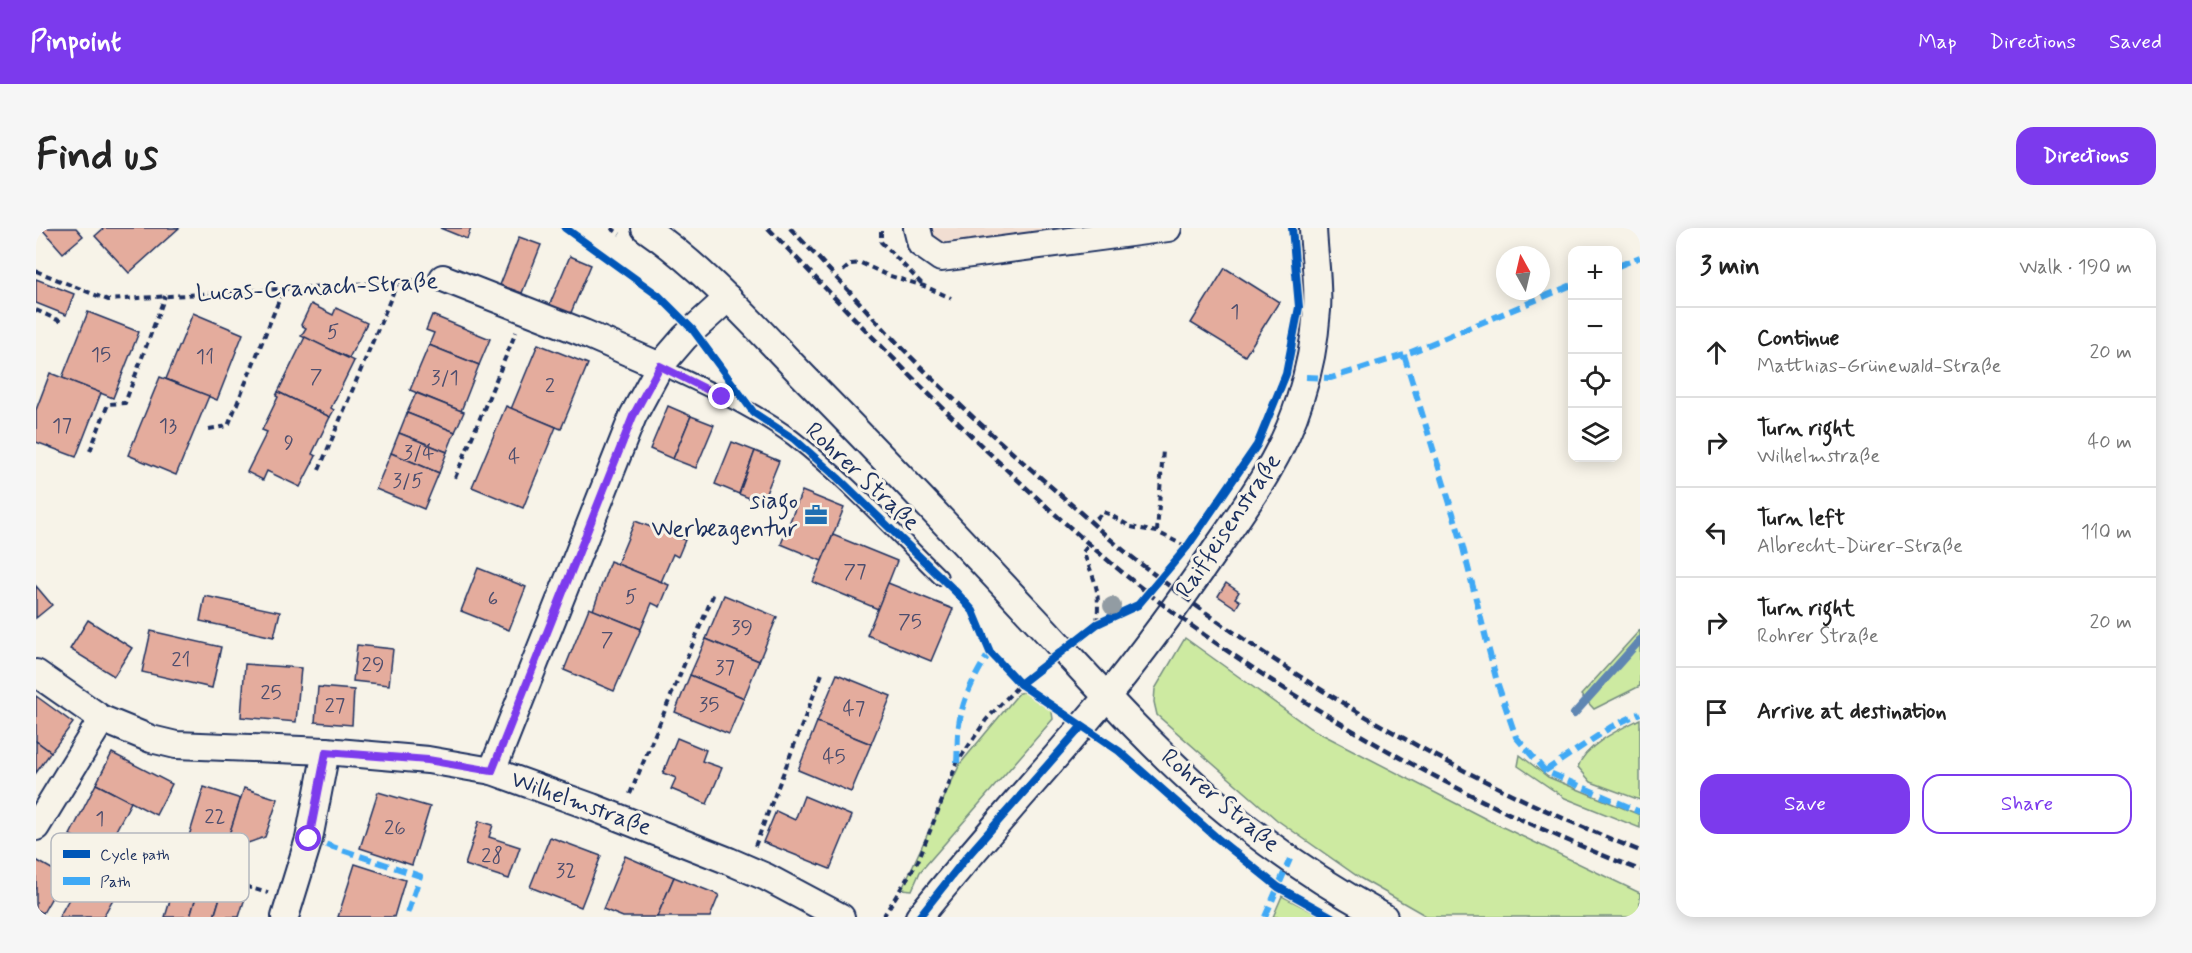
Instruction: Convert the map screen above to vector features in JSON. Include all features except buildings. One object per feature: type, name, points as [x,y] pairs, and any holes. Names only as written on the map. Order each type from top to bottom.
[{"type":"street","name":"Rohrer Straße","points":[[645,228],[667,243],[728,298],[861,434],[1106,697],[1178,768],[1237,820],[1290,859],[1348,897],[1384,917]]},
{"type":"street","points":[[917,228],[921,244],[941,258],[1168,228]]},
{"type":"street","name":"Raiffeisenstraße","points":[[920,917],[965,859],[1106,697],[1194,582],[1255,493],[1281,447],[1300,400],[1306,378],[1317,309],[1313,228]]},
{"type":"street","name":"Lucas-Cranach-Straße","points":[[443,278],[584,333],[660,366]]},
{"type":"street","points":[[492,771],[633,416],[660,366],[693,330],[728,298]]},
{"type":"street","name":"Wilhelmstraße","points":[[36,673],[102,719],[151,740],[176,745],[326,752],[428,760],[492,771],[621,818],[746,868],[841,917]]},
{"type":"street","points":[[36,827],[102,719]]},
{"type":"street","points":[[288,908],[309,839],[326,752]]},
{"type":"lane","name":"Rohrer Straße","points":[[660,366],[753,413],[794,439],[838,478],[939,577]]},
{"type":"path","points":[[565,228],[659,296],[693,330],[753,413]]},
{"type":"path","points":[[843,271],[851,264],[861,263],[951,298]]},
{"type":"path","points":[[319,470],[398,281]]},
{"type":"path","points":[[209,429],[228,426],[284,288]]},
{"type":"path","points":[[90,451],[108,404],[125,403],[165,296]]},
{"type":"path","points":[[36,310],[64,323]]},
{"type":"path","points":[[455,478],[525,311]]},
{"type":"path","points":[[1157,532],[1163,450]]},
{"type":"path","points":[[1096,519],[1103,512],[1109,513],[1131,527],[1157,532],[1187,547]]},
{"type":"path","points":[[1180,555],[1194,538]]},
{"type":"path","points":[[1086,547],[1083,552],[1097,585],[1099,598],[1097,624]]},
{"type":"path","points":[[883,917],[918,861],[957,763],[986,720],[1020,684],[1063,649],[1097,624],[1138,605],[1173,564]]},
{"type":"path","points":[[939,577],[973,611],[990,652],[1020,684],[1081,727]]},
{"type":"path","points":[[621,818],[714,592]]},
{"type":"path","points":[[746,868],[823,671]]},
{"type":"path","points":[[249,893],[288,908]]},
{"type":"shaded area","points":[[917,228],[1168,228],[941,258]]},
{"type":"green space","points":[[1640,630],[1640,686],[1594,709],[1581,695]]},
{"type":"green space","points":[[1185,638],[1310,728],[1488,820],[1640,893],[1640,917],[1428,917],[1360,878],[1277,820],[1157,715],[1154,702],[1155,689]]},
{"type":"green space","points":[[1035,690],[1050,700],[1053,719],[920,872],[912,890],[902,889],[960,764],[1019,693]]},
{"type":"green space","points":[[1640,719],[1640,800],[1591,782],[1578,767],[1595,745]]},
{"type":"green space","points":[[1520,755],[1548,777],[1640,815],[1640,828],[1565,798],[1518,766]]},
{"type":"green space","points":[[1282,896],[1323,917],[1273,917]]},
{"type":"waterway","points":[[1574,714],[1640,640]]},
{"type":"railway","points":[[768,228],[897,362],[985,449],[1076,533],[1178,616],[1274,682],[1407,761],[1545,830],[1640,870]]},
{"type":"railway","points":[[790,228],[929,375],[1005,447],[1118,546],[1195,605],[1255,647],[1378,724],[1507,792],[1640,851]]},
{"type":"marked path","points":[[1622,264],[1640,257]]},
{"type":"marked path","points":[[1306,377],[1331,378],[1404,355],[1568,287]]},
{"type":"marked path","points":[[1404,355],[1460,536],[1497,682],[1516,737],[1545,771],[1640,812]]},
{"type":"marked path","points":[[957,763],[958,730],[963,706],[990,652]]},
{"type":"marked path","points":[[1545,771],[1611,727],[1640,713]]},
{"type":"marked path","points":[[309,839],[420,876],[406,917]]},
{"type":"marked path","points":[[1265,917],[1290,859]]},
{"type":"cycle path","points":[[565,228],[659,296],[693,330],[754,413],[794,439],[838,478],[956,592],[973,611],[990,652],[1020,684],[1119,751],[1217,838],[1278,887],[1332,917]]},
{"type":"cycle path","points":[[1020,684],[1097,624],[1138,605],[1187,547],[1257,445],[1286,374],[1299,307],[1292,228]]},
{"type":"cycle path","points":[[919,917],[965,859],[1081,727]]},
{"type":"place","name":"siago Werbeagentur","points":[[816,515]]},
{"type":"route","points":[[309,839],[326,752],[428,760],[492,771],[633,416],[660,366],[722,397]]}]
